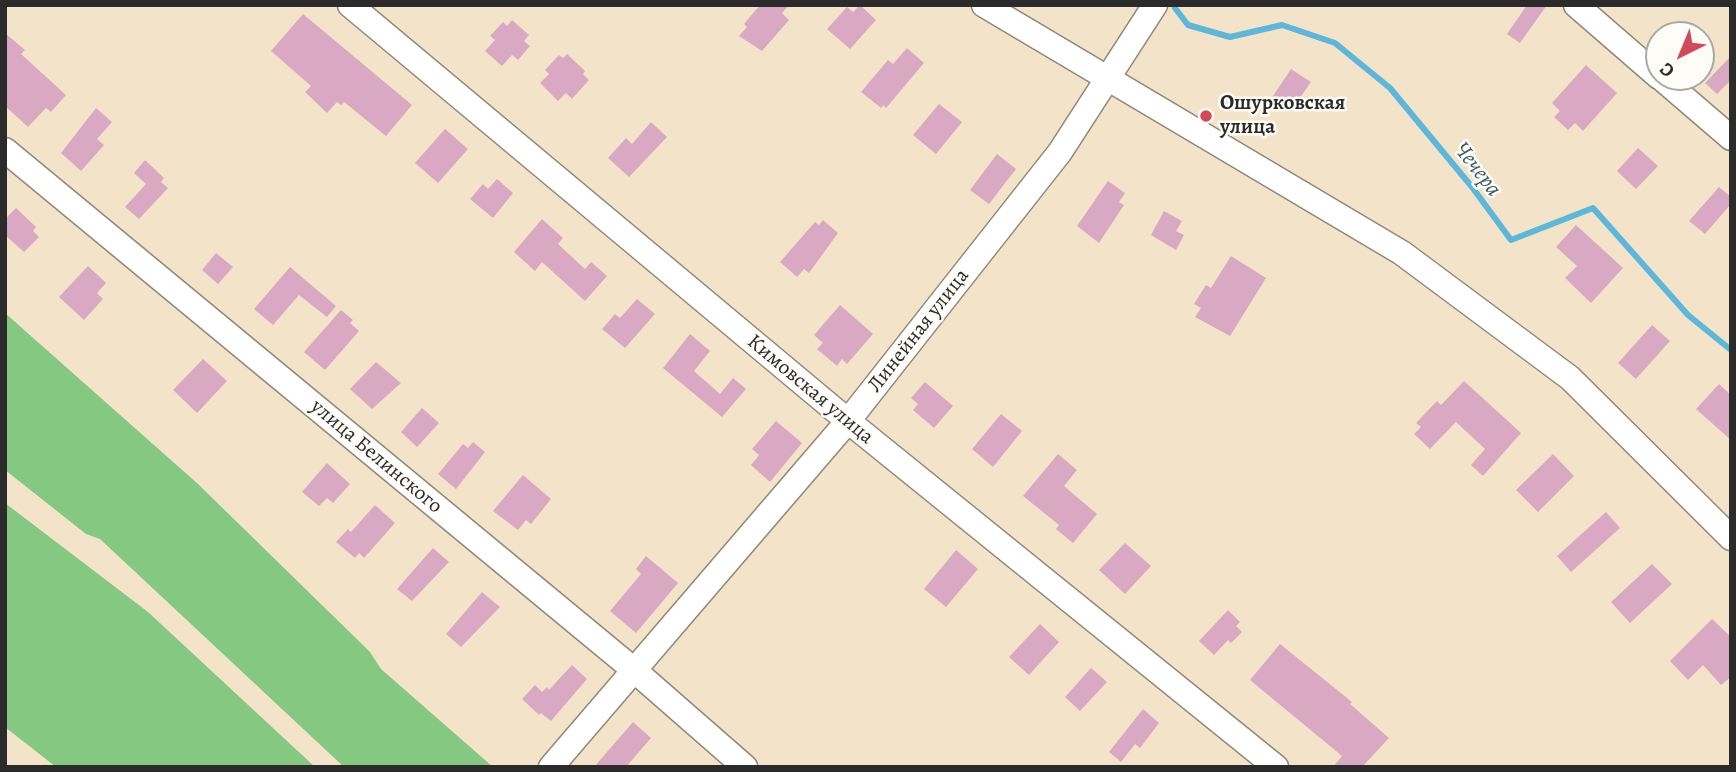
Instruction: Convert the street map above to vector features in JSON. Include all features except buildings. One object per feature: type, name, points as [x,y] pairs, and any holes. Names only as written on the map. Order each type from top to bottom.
[{"type":"street","name":"Кимовская улица","points":[[351,5],[848,421],[1276,767]]},
{"type":"street","points":[[984,5],[1402,253],[1570,378],[1731,538]]},
{"type":"street","name":"Линейная улица","points":[[551,767],[848,421],[1059,152],[1155,5]]},
{"type":"street","points":[[1576,5],[1645,65]]},
{"type":"street","points":[[1676,91],[1731,138]]},
{"type":"street","name":"улица Белинского","points":[[5,150],[634,670],[745,767]]},
{"type":"green space","points":[[5,313],[198,484],[370,652],[381,669],[493,767],[344,767],[100,539],[86,534],[5,470]]},
{"type":"green space","points":[[5,503],[148,612],[315,767],[56,767],[5,727]]},
{"type":"waterway","name":"Чечера","points":[[1175,8],[1188,25],[1230,37],[1282,25],[1335,43],[1390,88],[1472,187],[1511,240],[1593,208],[1688,315],[1731,350]]},
{"type":"place","name":"Ошурковская улица","points":[[1206,116]]}]
